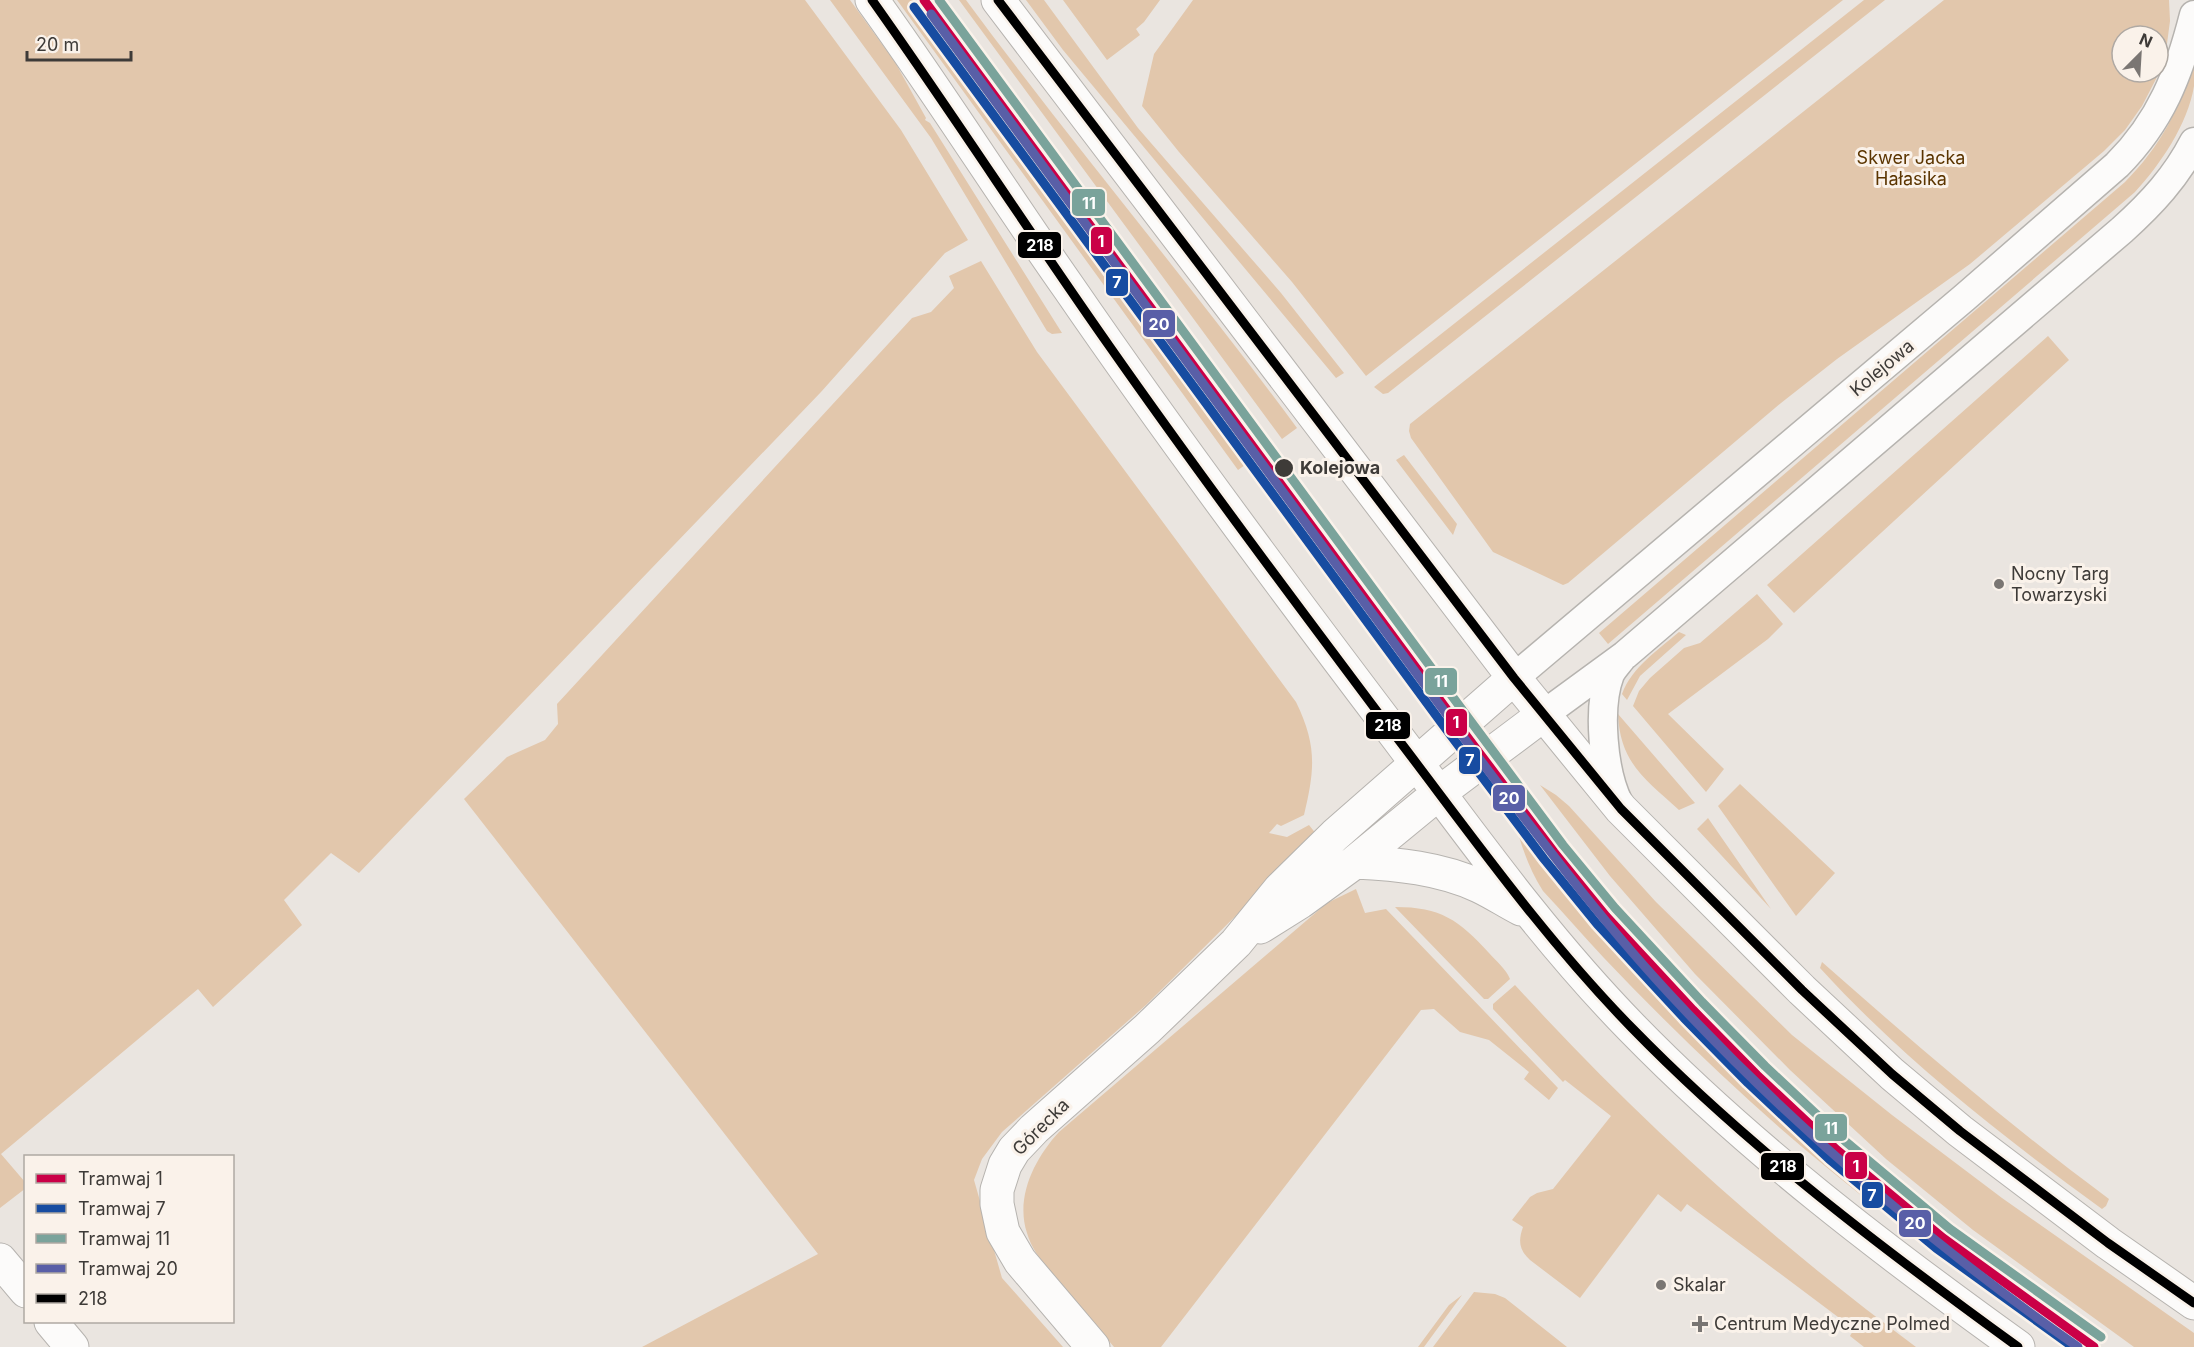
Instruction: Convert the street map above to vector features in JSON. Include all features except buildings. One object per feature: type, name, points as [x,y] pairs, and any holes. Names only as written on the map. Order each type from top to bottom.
[{"type":"main road","points":[[872,0],[919,65],[1068,287],[1135,382],[1334,654],[1530,914],[1634,1030],[1739,1130],[1840,1216],[2018,1347]]},
{"type":"main road","points":[[998,0],[1514,678],[1622,809],[1802,990],[1892,1074],[1960,1131],[2108,1243],[2194,1303]]},
{"type":"main road","name":"Górecka","points":[[1093,1347],[1010,1247],[1003,1232],[998,1212],[998,1190],[1005,1165],[1014,1150],[1147,1029],[1236,943],[1280,889],[1335,835],[1514,678]]},
{"type":"main road","name":"Górecka","points":[[1236,943],[1300,902],[1354,862],[1439,793],[1543,715]]},
{"type":"main road","points":[[1354,862],[1416,867],[1455,877],[1493,893],[1530,914]]},
{"type":"main road","points":[[0,1260],[24,1289]]},
{"type":"main road","points":[[52,1323],[72,1347]]},
{"type":"street","name":"Kolejowa","points":[[1514,678],[2066,211],[2124,157],[2146,132],[2159,112],[2183,55],[2194,15]]},
{"type":"street","points":[[1543,715],[1625,655],[2146,208],[2175,175],[2194,142]]},
{"type":"street","points":[[1622,809],[1609,774],[1604,713],[1606,687],[1611,671],[1625,655]]},
{"type":"green space","points":[[0,0],[805,0],[901,130],[968,240],[945,253],[821,392],[359,873],[331,853],[284,900],[302,925],[213,1007],[198,989],[1,1154],[24,1181],[24,1190],[0,1208]]},
{"type":"green space","points":[[830,0],[850,0],[895,62],[926,118],[925,120],[930,123],[1062,333],[1052,334],[1047,331],[931,138]]},
{"type":"green space","points":[[897,0],[913,0],[1252,460],[1238,470]]},
{"type":"green space","points":[[959,0],[966,0],[1297,428],[1282,439]]},
{"type":"green space","points":[[1026,0],[1044,0],[1138,128],[1281,293],[1344,373],[1336,378],[1063,50]]},
{"type":"green space","points":[[1063,0],[1160,0],[1136,29],[1140,35],[1107,60]]},
{"type":"green space","points":[[1193,0],[1843,0],[1366,376],[1292,282],[1142,106],[1154,54]]},
{"type":"green space","points":[[1864,0],[1885,0],[1388,393],[1383,394],[1374,387]]},
{"type":"green space","name":"Skwer Jacka Hałasika","points":[[1944,0],[2169,0],[2170,24],[2110,24],[2110,84],[2153,84],[2142,106],[2125,130],[2104,151],[1970,264],[1837,359],[1781,403],[1568,583],[1563,585],[1493,552],[1411,438],[1410,424]]},
{"type":"green space","points":[[2194,58],[2194,86],[2186,115],[2163,157],[2135,192],[1608,644],[1599,633],[2138,169],[2168,125],[2183,93]]},
{"type":"green space","points":[[981,261],[1037,352],[1296,702],[1311,745],[1312,770],[1308,799],[1304,815],[1281,826],[1277,824],[1269,833],[1287,837],[1309,825],[1317,835],[1146,1005],[1002,1132],[982,1159],[974,1180],[1002,1278],[1063,1347],[642,1347],[818,1254],[464,799],[507,757],[545,740],[558,724],[557,704],[912,318],[931,312],[954,288],[949,276]]},
{"type":"green space","points":[[2048,336],[2069,360],[1794,613],[1767,585]]},
{"type":"green space","points":[[1404,455],[1457,524],[1453,535],[1396,460]]},
{"type":"green space","points":[[1757,594],[1783,624],[1768,639],[1668,714],[1724,769],[1706,792],[1633,706],[1639,691],[1650,678],[1684,648],[1700,643]]},
{"type":"green space","points":[[1679,632],[1686,635],[1640,676],[1627,700],[1622,694],[1632,675]]},
{"type":"green space","points":[[1618,714],[1695,803],[1679,810],[1636,769],[1624,745]]},
{"type":"green space","points":[[1740,784],[1835,873],[1796,916],[1718,806]]},
{"type":"green space","points":[[1540,785],[1569,806],[1656,902],[1792,1035],[1892,1115],[2002,1198],[2194,1333],[2194,1347],[2134,1347],[1973,1230],[1886,1159],[1790,1070],[1695,974],[1610,876]]},
{"type":"green space","points":[[1512,811],[1658,985],[1752,1082],[1871,1187],[1995,1285],[2081,1347],[2064,1347],[1920,1241],[1814,1157],[1712,1066],[1596,950],[1543,891],[1524,852]]},
{"type":"green space","points":[[1708,818],[1771,909],[1697,829]]},
{"type":"green space","points":[[1356,889],[1365,913],[1386,909],[1558,1088],[1549,1100],[1524,1079],[1529,1072],[1489,1040],[1460,1032],[1434,1009],[1421,1010],[1161,1347],[1114,1347],[1047,1268],[1030,1241],[1024,1219],[1024,1206],[1035,1166],[1059,1132],[1327,903]]},
{"type":"green space","points":[[1395,907],[1437,913],[1458,924],[1501,965],[1510,979],[1488,999],[1484,999]]},
{"type":"green space","points":[[1822,962],[1963,1084],[2109,1199],[2106,1206],[2102,1209],[1955,1096],[1852,1002],[1820,968]]},
{"type":"green space","points":[[1515,985],[1609,1083],[1706,1176],[1809,1264],[1916,1347],[1864,1347],[1850,1336],[1854,1329],[1687,1204],[1681,1212],[1658,1194],[1580,1298],[1530,1260],[1520,1245],[1523,1227],[1512,1220],[1530,1197],[1553,1189],[1611,1116],[1565,1080],[1563,1082],[1493,1009],[1493,1004]]},
{"type":"green space","points":[[1474,1292],[1495,1294],[1505,1298],[1567,1347],[1433,1347]]},
{"type":"green space","points":[[1462,1295],[1424,1347],[1418,1347],[1449,1305]]},
{"type":"tram line","name":"1","points":[[924,0],[1459,726],[1554,852],[1606,916],[1757,1075],[1837,1150],[1943,1238],[2094,1347]]},
{"type":"tram line","name":"11","points":[[939,0],[1469,719],[1563,845],[1615,908],[1765,1066],[1845,1141],[1950,1229],[2101,1337]]},
{"type":"tram line","name":"7","points":[[914,7],[1449,733],[1544,859],[1597,924],[1748,1083],[1829,1159],[1936,1248],[2073,1347]]},
{"type":"tram line","name":"20","points":[[931,14],[1481,761],[1627,946],[1725,1051],[1820,1142],[1920,1228],[2024,1309],[2078,1347]]},
{"type":"transit line","name":"218","points":[[872,0],[1080,304],[1212,489],[1474,840],[1566,955],[1632,1028],[1723,1115],[1770,1156],[1867,1235],[2018,1347]]},
{"type":"transit line","name":"218","points":[[998,0],[1514,678],[1621,809],[1802,990],[1892,1074],[1960,1131],[2108,1243],[2194,1303]]},
{"type":"place","name":"Kolejowa","points":[[1284,468]]},
{"type":"place","name":"Nocny Targ Towarzyski","points":[[1999,584]]},
{"type":"place","name":"Skalar","points":[[1661,1285]]},
{"type":"place","name":"Centrum Medyczne Polmed","points":[[1700,1324]]}]
